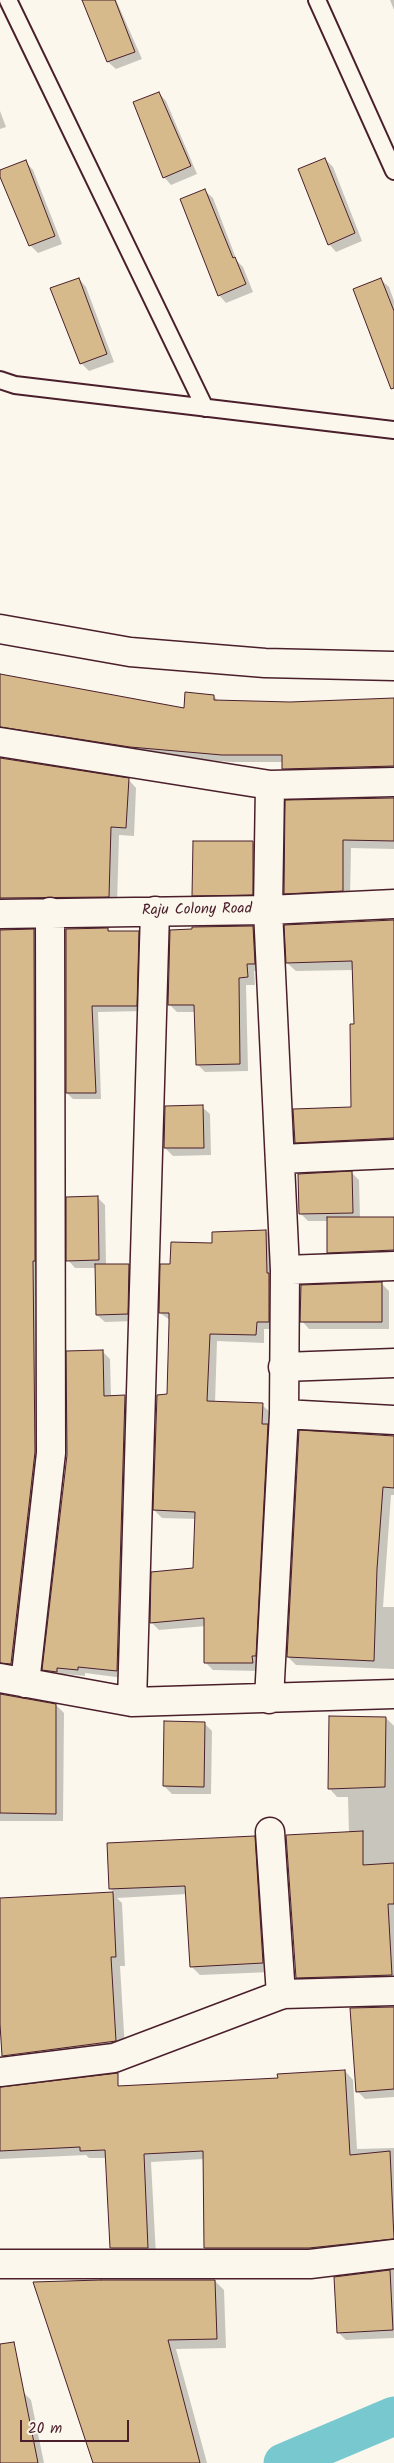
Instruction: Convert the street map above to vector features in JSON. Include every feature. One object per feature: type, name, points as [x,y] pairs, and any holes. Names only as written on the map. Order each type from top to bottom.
[{"type":"street","points":[[0,629],[130,652],[264,663],[394,666]]},
{"type":"street","points":[[0,742],[270,785],[394,782]]},
{"type":"street","points":[[269,1699],[284,1414],[285,1270],[268,910],[270,785]]},
{"type":"street","name":"Raju Colony Road","points":[[0,914],[268,910],[394,904]]},
{"type":"street","points":[[132,1702],[155,911]]},
{"type":"street","points":[[50,912],[51,1453],[13,1681],[132,1702],[394,1694]]},
{"type":"street","points":[[280,1159],[394,1154]]},
{"type":"street","points":[[285,1270],[394,1266]]},
{"type":"street","points":[[283,1367],[394,1364]]},
{"type":"street","points":[[284,1414],[394,1420]]},
{"type":"street","points":[[270,1832],[281,1995]]},
{"type":"street","points":[[0,2072],[114,2058],[281,1995],[394,1991]]},
{"type":"street","points":[[0,2264],[310,2264],[394,2254]]},
{"type":"lane","points":[[8,0],[204,408]]},
{"type":"lane","points":[[317,0],[394,171]]},
{"type":"lane","points":[[0,380],[15,385],[394,430]]},
{"type":"building","points":[[82,0],[115,0],[135,52],[107,62]]},
{"type":"building","points":[[159,92],[191,166],[163,178],[133,102]]},
{"type":"building","points":[[325,158],[355,233],[328,245],[298,169]]},
{"type":"building","points":[[26,160],[55,236],[29,246],[0,177],[0,170]]},
{"type":"building","points":[[205,189],[233,258],[235,257],[246,284],[218,296],[180,199]]},
{"type":"building","points":[[79,278],[107,354],[80,364],[50,288]]},
{"type":"building","points":[[381,278],[394,311],[394,388],[391,389],[353,289]]},
{"type":"building","points":[[0,674],[184,708],[185,692],[214,695],[214,700],[290,702],[394,698],[394,766],[282,769],[282,755],[222,755],[130,747],[0,727]]},
{"type":"building","points":[[0,758],[129,778],[126,828],[111,827],[109,897],[0,898]]},
{"type":"building","points":[[394,798],[394,841],[343,840],[343,891],[284,894],[285,800]]},
{"type":"building","points":[[193,841],[253,841],[253,895],[192,896]]},
{"type":"building","points":[[394,920],[394,1138],[295,1143],[293,1109],[351,1107],[350,1024],[354,1024],[352,961],[286,963],[284,925]]},
{"type":"building","points":[[253,926],[255,964],[247,964],[248,977],[239,978],[240,1064],[196,1065],[194,1005],[168,1005],[170,930],[192,929],[192,927]]},
{"type":"building","points":[[108,928],[108,931],[139,931],[137,1006],[92,1006],[96,1093],[66,1093],[66,929]]},
{"type":"building","points":[[34,929],[35,1261],[33,1261],[35,1452],[11,1664],[0,1663],[0,930]]},
{"type":"building","points":[[203,1105],[204,1148],[164,1148],[165,1106]]},
{"type":"building","points":[[352,1171],[353,1213],[299,1214],[298,1174]]},
{"type":"building","points":[[98,1196],[99,1260],[66,1261],[66,1197]]},
{"type":"building","points":[[327,1217],[394,1217],[394,1250],[327,1253]]},
{"type":"building","points":[[266,1230],[267,1273],[269,1273],[269,1322],[257,1322],[256,1335],[210,1334],[207,1401],[263,1403],[262,1424],[268,1424],[256,1656],[252,1656],[253,1663],[204,1663],[204,1618],[150,1623],[151,1572],[193,1568],[195,1512],[153,1510],[157,1395],[167,1394],[169,1313],[159,1313],[160,1264],[170,1264],[171,1242],[212,1243],[212,1232]]},
{"type":"building","points":[[95,1264],[129,1264],[128,1314],[96,1315]]},
{"type":"building","points":[[382,1282],[382,1322],[300,1322],[301,1285]]},
{"type":"building","points":[[103,1350],[104,1396],[125,1395],[117,1671],[78,1667],[78,1670],[57,1668],[57,1672],[42,1670],[67,1455],[66,1351]]},
{"type":"building","points":[[299,1430],[394,1436],[394,1488],[383,1487],[377,1569],[374,1661],[287,1657]]},
{"type":"building","points":[[0,1694],[56,1704],[56,1814],[0,1813]]},
{"type":"building","points":[[329,1716],[386,1717],[385,1787],[328,1789]]},
{"type":"building","points":[[164,1721],[205,1722],[204,1787],[163,1786]]},
{"type":"building","points":[[363,1831],[363,1865],[394,1863],[394,1904],[388,1904],[392,1975],[296,1978],[286,1835]]},
{"type":"building","points":[[255,1836],[263,1963],[190,1967],[185,1886],[109,1889],[107,1843]]},
{"type":"building","points":[[113,1892],[116,1957],[111,1957],[116,2041],[2,2056],[0,2024],[0,1898]]},
{"type":"building","points":[[394,2007],[394,2089],[356,2092],[350,2008]]},
{"type":"building","points":[[345,2070],[350,2155],[390,2151],[394,2239],[309,2248],[204,2248],[203,2151],[144,2154],[148,2248],[110,2248],[105,2150],[80,2151],[80,2147],[0,2151],[0,2087],[118,2073],[118,2086],[278,2078],[277,2074]]},
{"type":"building","points":[[390,2270],[393,2330],[337,2333],[334,2277]]},
{"type":"building","points":[[215,2280],[217,2339],[168,2340],[200,2463],[93,2463],[33,2282]]},
{"type":"building","points":[[14,2342],[38,2463],[0,2463],[0,2344]]},
{"type":"waterway","points":[[283,2463],[394,2416]]}]
